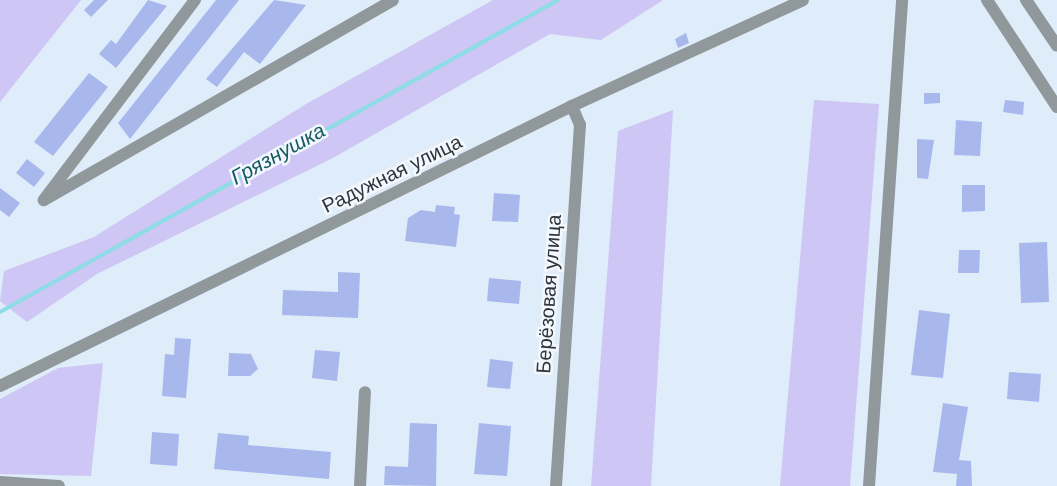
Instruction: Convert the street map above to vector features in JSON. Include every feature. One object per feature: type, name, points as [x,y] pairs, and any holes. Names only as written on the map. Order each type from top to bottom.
[{"type":"street","points":[[195,0],[44,200],[393,0]]},
{"type":"street","name":"Радужная улица","points":[[0,386],[572,106],[803,0]]},
{"type":"street","points":[[869,486],[902,0]]},
{"type":"street","points":[[987,0],[1057,107]]},
{"type":"street","points":[[1026,0],[1057,46]]},
{"type":"street","name":"Берёзовая улица","points":[[556,486],[580,125],[572,106]]},
{"type":"street","points":[[360,486],[365,392]]},
{"type":"street","points":[[0,482],[59,486]]},
{"type":"shaded area","points":[[0,0],[81,0],[0,102]]},
{"type":"shaded area","points":[[493,0],[663,0],[601,40],[550,34],[333,158],[97,274],[27,322],[0,301],[4,271],[94,237],[306,104]]},
{"type":"shaded area","points":[[814,100],[879,104],[850,486],[780,486]]},
{"type":"shaded area","points":[[673,110],[651,486],[591,486],[618,131]]},
{"type":"shaded area","points":[[103,363],[91,476],[0,474],[0,399],[58,368]]},
{"type":"building","points":[[94,0],[108,0],[91,17],[84,10]]},
{"type":"building","points":[[148,0],[167,6],[116,68],[99,54],[111,40],[116,44]]},
{"type":"building","points":[[216,0],[239,0],[130,139],[118,123]]},
{"type":"building","points":[[274,0],[306,5],[260,64],[244,52],[217,87],[206,79]]},
{"type":"building","points":[[686,33],[689,43],[678,48],[675,39]]},
{"type":"building","points":[[89,73],[108,87],[53,156],[34,142]]},
{"type":"building","points":[[924,93],[940,93],[940,103],[924,104]]},
{"type":"building","points":[[1005,100],[1024,102],[1023,115],[1003,112]]},
{"type":"building","points":[[956,120],[982,122],[980,156],[954,155]]},
{"type":"building","points":[[917,139],[934,140],[928,179],[917,178]]},
{"type":"building","points":[[27,159],[45,173],[34,187],[16,173]]},
{"type":"building","points":[[962,185],[985,185],[985,211],[962,212]]},
{"type":"building","points":[[0,188],[20,203],[9,217],[0,210]]},
{"type":"building","points":[[494,193],[520,195],[518,222],[492,221]]},
{"type":"building","points":[[436,205],[455,207],[454,214],[460,215],[456,247],[405,241],[408,218],[421,210],[435,212]]},
{"type":"building","points":[[1047,242],[1049,302],[1021,303],[1019,243]]},
{"type":"building","points":[[959,250],[980,250],[979,273],[958,273]]},
{"type":"building","points":[[338,272],[360,273],[358,318],[282,315],[283,290],[338,292]]},
{"type":"building","points":[[489,278],[521,281],[519,304],[487,301]]},
{"type":"building","points":[[919,310],[950,314],[943,378],[911,375]]},
{"type":"building","points":[[175,338],[191,339],[186,398],[162,396],[165,354],[174,355]]},
{"type":"building","points":[[315,350],[340,352],[337,381],[312,378]]},
{"type":"building","points":[[229,353],[251,354],[258,369],[250,376],[228,376]]},
{"type":"building","points":[[490,359],[513,362],[510,389],[487,387]]},
{"type":"building","points":[[1009,372],[1041,374],[1039,402],[1007,399]]},
{"type":"building","points":[[943,403],[968,407],[959,460],[971,461],[972,486],[956,486],[957,474],[933,472]]},
{"type":"building","points":[[410,423],[437,424],[436,486],[384,485],[385,466],[408,467]]},
{"type":"building","points":[[479,423],[511,426],[507,476],[474,474]]},
{"type":"building","points":[[152,432],[179,434],[177,466],[150,464]]},
{"type":"building","points":[[218,433],[249,436],[248,445],[331,452],[329,479],[214,469]]},
{"type":"waterway","name":"Грязнушка","points":[[0,312],[558,0]]}]
